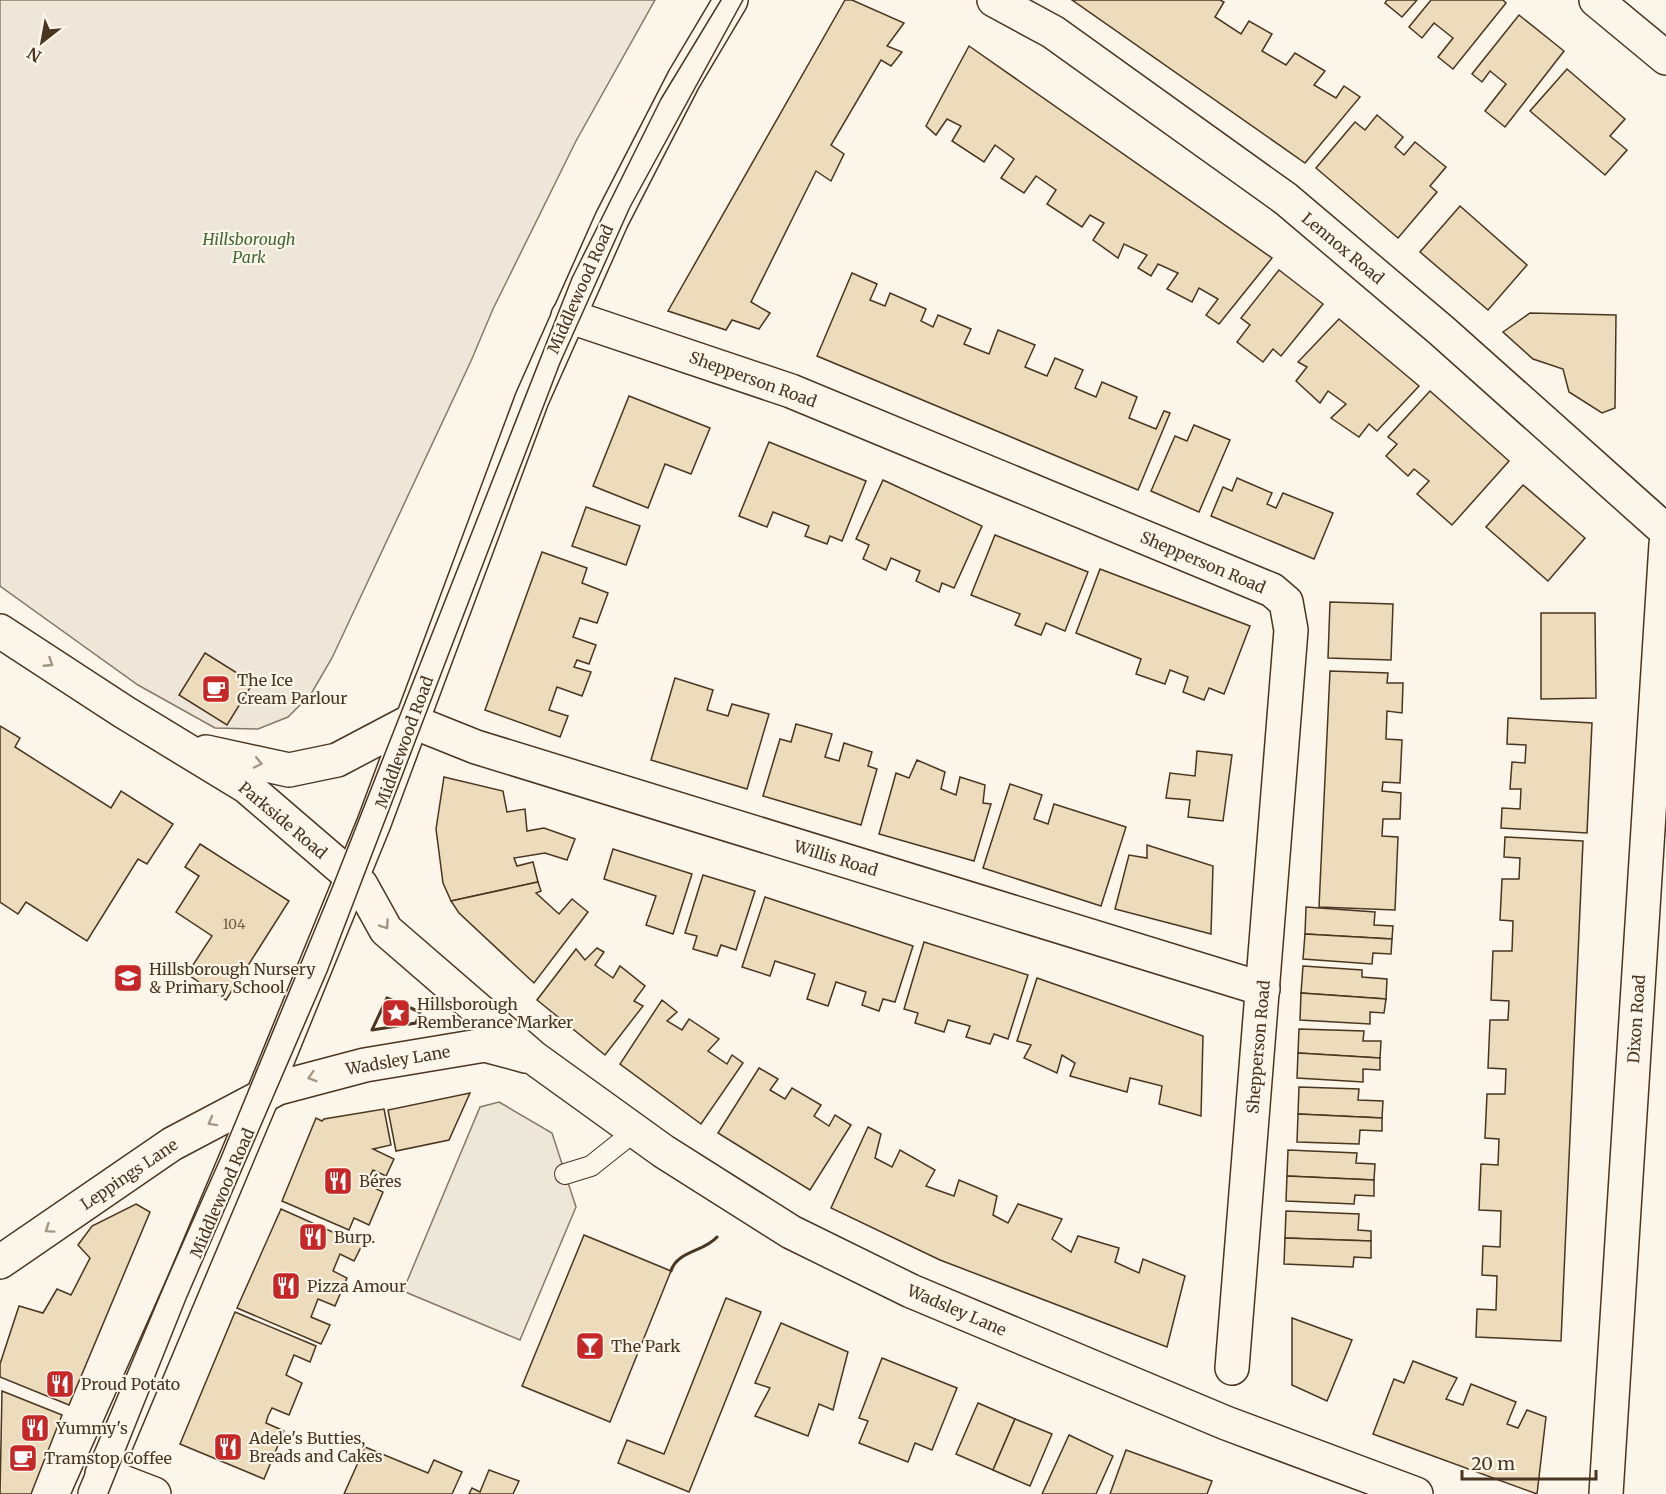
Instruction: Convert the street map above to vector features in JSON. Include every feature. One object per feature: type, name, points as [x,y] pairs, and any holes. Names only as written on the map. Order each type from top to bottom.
[{"type":"street","name":"Middlewood Road","points":[[98,1484],[263,1095],[352,877],[532,399],[612,219],[684,79],[731,0]]},
{"type":"street","name":"Lennox Road","points":[[994,0],[1053,32],[1286,199],[1442,331],[1666,531]]},
{"type":"street","points":[[1596,0],[1666,58]]},
{"type":"street","name":"Shepperson Road","points":[[568,316],[791,391],[1272,590],[1286,602],[1291,630],[1232,1368]]},
{"type":"street","name":"Dixon Road","points":[[1606,1494],[1666,544]]},
{"type":"street","name":"Parkside Road","points":[[0,631],[248,787],[352,877]]},
{"type":"street","name":"Parkside Road","points":[[181,746],[289,770],[337,759],[411,721]]},
{"type":"street","name":"Willis Road","points":[[411,721],[476,747],[1263,989]]},
{"type":"street","name":"Wadsley Lane","points":[[352,877],[361,885],[386,930],[534,1058],[635,1131],[794,1233],[911,1292],[1226,1423],[1416,1494]]},
{"type":"street","name":"Wadsley Lane","points":[[263,1095],[320,1075],[485,1045],[534,1058]]},
{"type":"street","name":"Leppings Lane","points":[[0,1262],[172,1144],[263,1095]]},
{"type":"street","points":[[98,1484],[154,1494]]},
{"type":"lane","points":[[565,1174],[591,1166],[635,1131]]},
{"type":"green space","name":"Hillsborough Park","points":[[0,0],[655,0],[576,141],[493,309],[471,361],[332,658],[311,694],[288,717],[258,729],[215,728],[138,685],[0,586]]},
{"type":"shaded area","points":[[499,1102],[552,1133],[576,1207],[520,1340],[403,1291],[480,1107]]},
{"type":"building","points":[[845,0],[852,0],[904,23],[887,46],[902,52],[891,66],[881,60],[831,145],[844,154],[831,181],[816,171],[751,302],[770,313],[759,329],[732,320],[726,330],[668,311]]},
{"type":"building","points":[[1072,0],[1220,0],[1224,2],[1215,17],[1241,34],[1249,21],[1272,34],[1262,51],[1286,65],[1295,53],[1325,71],[1314,85],[1336,98],[1344,86],[1360,97],[1305,163]]},
{"type":"building","points":[[1387,0],[1417,0],[1402,17],[1385,3]]},
{"type":"building","points":[[1431,0],[1503,0],[1506,3],[1453,69],[1438,57],[1453,38],[1434,23],[1422,38],[1409,27]]},
{"type":"building","points":[[1519,15],[1564,51],[1505,127],[1485,111],[1506,84],[1490,71],[1482,82],[1472,74]]},
{"type":"building","points":[[969,46],[1272,258],[1219,324],[1206,315],[1218,299],[1199,288],[1192,302],[1167,289],[1178,273],[1158,264],[1151,276],[1138,268],[1147,255],[1124,244],[1118,258],[1093,240],[1104,223],[1090,215],[1082,227],[1047,204],[1056,190],[1036,176],[1024,193],[1001,178],[1014,159],[995,145],[984,162],[952,141],[961,126],[947,119],[936,135],[926,126]]},
{"type":"building","points":[[1567,69],[1625,119],[1610,136],[1627,150],[1605,175],[1530,111]]},
{"type":"building","points":[[1377,115],[1403,137],[1395,147],[1404,155],[1415,142],[1446,167],[1430,186],[1437,192],[1398,238],[1316,168],[1355,122],[1365,130]]},
{"type":"building","points":[[1460,206],[1527,265],[1488,310],[1420,252]]},
{"type":"building","points":[[1279,270],[1323,304],[1281,356],[1273,349],[1263,362],[1237,342],[1250,325],[1241,318]]},
{"type":"building","points":[[852,273],[877,284],[870,300],[885,306],[890,293],[926,309],[921,321],[933,327],[938,315],[971,329],[964,344],[989,354],[998,330],[1035,345],[1025,367],[1047,376],[1055,358],[1083,370],[1075,388],[1096,397],[1102,382],[1137,397],[1129,418],[1156,429],[1164,411],[1170,413],[1138,490],[817,356]]},
{"type":"building","points":[[1530,313],[1616,315],[1615,408],[1602,413],[1569,392],[1563,369],[1533,359],[1503,332]]},
{"type":"building","points":[[1339,319],[1419,386],[1377,431],[1369,424],[1359,437],[1331,418],[1346,404],[1328,391],[1320,403],[1296,381],[1307,367],[1298,362]]},
{"type":"building","points":[[1430,391],[1509,461],[1452,525],[1417,494],[1429,481],[1414,469],[1408,476],[1386,456],[1397,444],[1388,437]]},
{"type":"building","points":[[629,396],[710,428],[691,474],[665,464],[648,508],[593,486]]},
{"type":"building","points":[[1194,425],[1230,440],[1199,512],[1151,491],[1175,436],[1187,441]]},
{"type":"building","points":[[769,442],[866,481],[842,541],[830,536],[827,544],[805,536],[809,526],[773,512],[767,527],[739,516]]},
{"type":"building","points":[[1237,478],[1272,493],[1267,504],[1276,508],[1283,493],[1333,513],[1314,559],[1211,516],[1223,487],[1232,491]]},
{"type":"building","points":[[883,480],[982,526],[954,588],[942,583],[939,592],[916,581],[920,571],[891,558],[886,570],[863,559],[869,545],[856,539]]},
{"type":"building","points":[[1523,485],[1585,538],[1548,581],[1486,527]]},
{"type":"building","points":[[586,507],[640,526],[626,565],[572,546]]},
{"type":"building","points":[[995,535],[1088,572],[1065,631],[1046,623],[1041,635],[1015,625],[1020,614],[971,595]]},
{"type":"building","points":[[542,552],[587,568],[582,583],[608,593],[597,623],[580,618],[573,637],[596,645],[589,664],[577,660],[574,667],[591,672],[582,696],[557,687],[549,710],[568,716],[560,737],[485,710]]},
{"type":"building","points":[[1100,569],[1250,626],[1224,694],[1209,688],[1204,700],[1183,692],[1188,677],[1170,670],[1165,684],[1136,674],[1141,659],[1076,633]]},
{"type":"building","points":[[1330,602],[1393,604],[1391,660],[1328,658]]},
{"type":"building","points":[[1541,613],[1595,613],[1596,698],[1541,699]]},
{"type":"building","name":"The Ice Cream Parlour","points":[[205,653],[253,683],[227,725],[179,695]]},
{"type":"building","points":[[1330,671],[1388,673],[1387,683],[1403,683],[1402,713],[1387,711],[1386,739],[1402,740],[1400,783],[1383,782],[1382,791],[1401,793],[1400,819],[1383,819],[1382,836],[1398,837],[1395,910],[1319,907]]},
{"type":"building","points":[[675,678],[713,690],[707,710],[728,716],[732,704],[769,714],[747,789],[651,760]]},
{"type":"building","points":[[1508,718],[1592,723],[1587,833],[1501,828],[1502,808],[1520,809],[1521,789],[1510,789],[1512,762],[1525,763],[1526,745],[1507,744]]},
{"type":"building","points":[[796,724],[832,734],[825,757],[839,761],[844,743],[872,752],[868,766],[877,769],[861,825],[763,796],[780,739],[791,742]]},
{"type":"building","points":[[0,726],[20,738],[15,747],[111,808],[121,791],[173,824],[147,864],[138,859],[87,941],[26,902],[18,914],[0,902]]},
{"type":"building","points":[[1197,751],[1232,755],[1223,821],[1188,817],[1190,800],[1166,798],[1170,773],[1195,776]]},
{"type":"building","points":[[917,760],[945,772],[941,789],[956,795],[960,777],[985,785],[983,803],[991,804],[974,861],[879,834],[896,773],[909,778]]},
{"type":"building","points":[[444,777],[503,791],[507,812],[525,809],[527,831],[544,828],[575,839],[567,860],[545,853],[514,858],[517,866],[533,862],[538,882],[451,901],[443,883],[436,829]]},
{"type":"building","points":[[1010,784],[1042,795],[1034,819],[1048,824],[1054,804],[1126,827],[1101,906],[983,868]]},
{"type":"building","points":[[1505,837],[1583,841],[1561,1341],[1476,1337],[1477,1309],[1496,1310],[1497,1276],[1482,1275],[1483,1246],[1500,1247],[1501,1211],[1479,1210],[1481,1164],[1498,1165],[1499,1139],[1485,1138],[1487,1094],[1505,1094],[1506,1069],[1488,1068],[1490,1020],[1508,1020],[1509,1001],[1491,1000],[1493,951],[1512,951],[1513,921],[1500,920],[1502,879],[1519,879],[1520,858],[1504,857]]},
{"type":"building","points":[[200,844],[289,901],[226,1000],[187,974],[212,936],[176,912],[199,876],[185,867]]},
{"type":"building","points":[[1147,845],[1213,866],[1211,934],[1115,909],[1129,855],[1147,858]]},
{"type":"building","points":[[613,849],[692,874],[673,934],[646,925],[656,896],[604,879]]},
{"type":"building","points":[[703,875],[755,891],[736,950],[721,945],[717,956],[693,949],[697,936],[685,933]]},
{"type":"building","points":[[538,882],[541,891],[536,893],[559,914],[572,899],[588,912],[534,983],[459,913],[451,901]]},
{"type":"building","points":[[765,897],[913,946],[895,1002],[883,999],[879,1011],[862,1005],[866,992],[836,982],[828,1006],[807,999],[815,974],[775,961],[770,976],[742,967]]},
{"type":"building","points":[[1306,907],[1375,912],[1374,925],[1393,926],[1392,939],[1305,934]]},
{"type":"building","points":[[1305,934],[1392,939],[1391,954],[1373,953],[1372,964],[1303,959]]},
{"type":"building","points":[[924,942],[1028,975],[1008,1039],[994,1034],[990,1044],[966,1037],[970,1026],[948,1020],[944,1032],[915,1023],[918,1013],[904,1009]]},
{"type":"building","points":[[597,948],[604,952],[595,965],[613,978],[620,966],[645,986],[634,1001],[643,1006],[605,1055],[537,1000],[576,949],[585,960]]},
{"type":"building","points":[[1303,966],[1362,970],[1362,977],[1387,979],[1386,999],[1301,993]]},
{"type":"building","points":[[1037,978],[1203,1036],[1201,1116],[1159,1104],[1162,1086],[1130,1078],[1127,1092],[1070,1076],[1075,1063],[1062,1055],[1057,1073],[1024,1058],[1031,1045],[1017,1041]]},
{"type":"building","points":[[1301,993],[1386,999],[1384,1013],[1370,1012],[1370,1024],[1300,1020]]},
{"type":"building","points":[[662,1000],[677,1012],[667,1021],[682,1030],[689,1019],[719,1039],[708,1051],[727,1064],[732,1055],[743,1063],[701,1124],[620,1064]]},
{"type":"building","points":[[1299,1029],[1364,1031],[1363,1041],[1381,1041],[1380,1058],[1298,1053]]},
{"type":"building","points":[[1298,1053],[1380,1058],[1380,1070],[1363,1069],[1363,1082],[1297,1078]]},
{"type":"building","points":[[759,1068],[778,1079],[770,1090],[785,1099],[792,1088],[821,1105],[814,1116],[829,1126],[835,1115],[851,1125],[810,1190],[718,1133]]},
{"type":"building","points":[[1299,1087],[1359,1089],[1358,1100],[1383,1101],[1382,1118],[1298,1114]]},
{"type":"building","points":[[470,1093],[449,1140],[396,1151],[388,1110]]},
{"type":"building","points":[[384,1109],[391,1145],[373,1149],[394,1159],[386,1176],[373,1170],[366,1184],[383,1192],[369,1225],[354,1218],[349,1230],[282,1201],[316,1118],[322,1121]]},
{"type":"building","points":[[1298,1114],[1382,1118],[1382,1131],[1360,1130],[1359,1144],[1297,1142]]},
{"type":"building","points":[[868,1127],[881,1134],[875,1158],[892,1167],[900,1150],[935,1170],[926,1186],[954,1196],[959,1180],[997,1196],[993,1215],[1008,1223],[1018,1204],[1062,1219],[1052,1239],[1071,1252],[1078,1236],[1119,1248],[1115,1262],[1139,1273],[1143,1259],[1185,1276],[1167,1347],[940,1260],[831,1208]]},
{"type":"building","points":[[1288,1150],[1357,1153],[1356,1163],[1375,1164],[1374,1180],[1287,1176]]},
{"type":"building","points":[[1287,1176],[1374,1180],[1374,1196],[1355,1195],[1354,1204],[1286,1201]]},
{"type":"building","points":[[136,1204],[150,1212],[69,1405],[0,1377],[0,1364],[19,1306],[43,1313],[57,1289],[71,1295],[90,1258],[78,1245],[92,1226]]},
{"type":"building","points":[[281,1209],[362,1245],[354,1261],[340,1254],[333,1271],[347,1278],[335,1306],[318,1299],[311,1317],[330,1325],[321,1344],[237,1308]]},
{"type":"building","points":[[1286,1211],[1359,1214],[1358,1230],[1371,1231],[1371,1241],[1285,1238]]},
{"type":"building","name":"The Park","points":[[584,1235],[671,1271],[610,1422],[522,1386]]},
{"type":"building","points":[[1285,1238],[1371,1241],[1371,1258],[1354,1257],[1353,1267],[1284,1264]]},
{"type":"building","points":[[726,1298],[761,1312],[689,1492],[618,1463],[627,1440],[664,1454]]},
{"type":"building","points":[[235,1312],[316,1346],[310,1362],[294,1355],[286,1375],[302,1383],[289,1415],[272,1408],[268,1416],[266,1423],[284,1431],[264,1479],[180,1444]]},
{"type":"building","points":[[1292,1318],[1352,1340],[1327,1401],[1292,1385]]},
{"type":"building","points":[[781,1323],[848,1352],[833,1410],[819,1404],[808,1436],[755,1416],[770,1388],[755,1383]]},
{"type":"building","points":[[882,1358],[957,1388],[932,1450],[915,1443],[908,1462],[859,1443],[868,1421],[859,1418]]},
{"type":"building","points":[[1413,1361],[1457,1378],[1446,1399],[1463,1405],[1471,1384],[1516,1402],[1507,1424],[1518,1428],[1527,1410],[1546,1417],[1537,1494],[1373,1434],[1394,1379],[1404,1383]]},
{"type":"building","points":[[2,1391],[62,1415],[31,1494],[0,1494]]},
{"type":"building","points":[[978,1403],[1015,1419],[993,1470],[956,1454]]},
{"type":"building","points":[[1015,1419],[1052,1434],[1030,1486],[993,1470]]},
{"type":"building","points":[[1069,1435],[1113,1456],[1096,1494],[1042,1494]]},
{"type":"building","points":[[365,1447],[428,1473],[434,1460],[462,1472],[452,1494],[344,1494]]},
{"type":"building","points":[[1126,1450],[1212,1481],[1207,1494],[1110,1494]]},
{"type":"building","points":[[489,1470],[519,1481],[513,1494],[469,1494],[472,1488],[480,1492]]},
{"type":"tram line","points":[[71,1494],[221,1157],[332,888],[572,278],[661,99],[721,0]]},
{"type":"tram line","points":[[108,1494],[186,1299],[327,972],[560,363],[630,207],[743,0]]},
{"type":"wall","points":[[387,998],[420,1012],[416,1023],[372,1030],[387,998]]},
{"type":"wall","points":[[671,1271],[679,1259],[712,1242],[717,1237]]},
{"type":"place","name":"The Ice Cream Parlour","points":[[216,689]]},
{"type":"place","name":"Hillsborough Nursery & Primary School","points":[[128,978]]},
{"type":"place","name":"Hillsborough Remberance Marker","points":[[396,1013]]},
{"type":"place","name":"Béres","points":[[338,1181]]},
{"type":"place","name":"Burp.","points":[[313,1237]]},
{"type":"place","name":"Pizza Amour","points":[[286,1286]]},
{"type":"place","name":"The Park","points":[[590,1346]]},
{"type":"place","name":"Proud Potato","points":[[60,1384]]},
{"type":"place","name":"Yummy's","points":[[35,1428]]},
{"type":"place","name":"Adele's Butties, Breads and Cakes","points":[[228,1447]]},
{"type":"place","name":"Tramstop Coffee","points":[[23,1458]]}]
